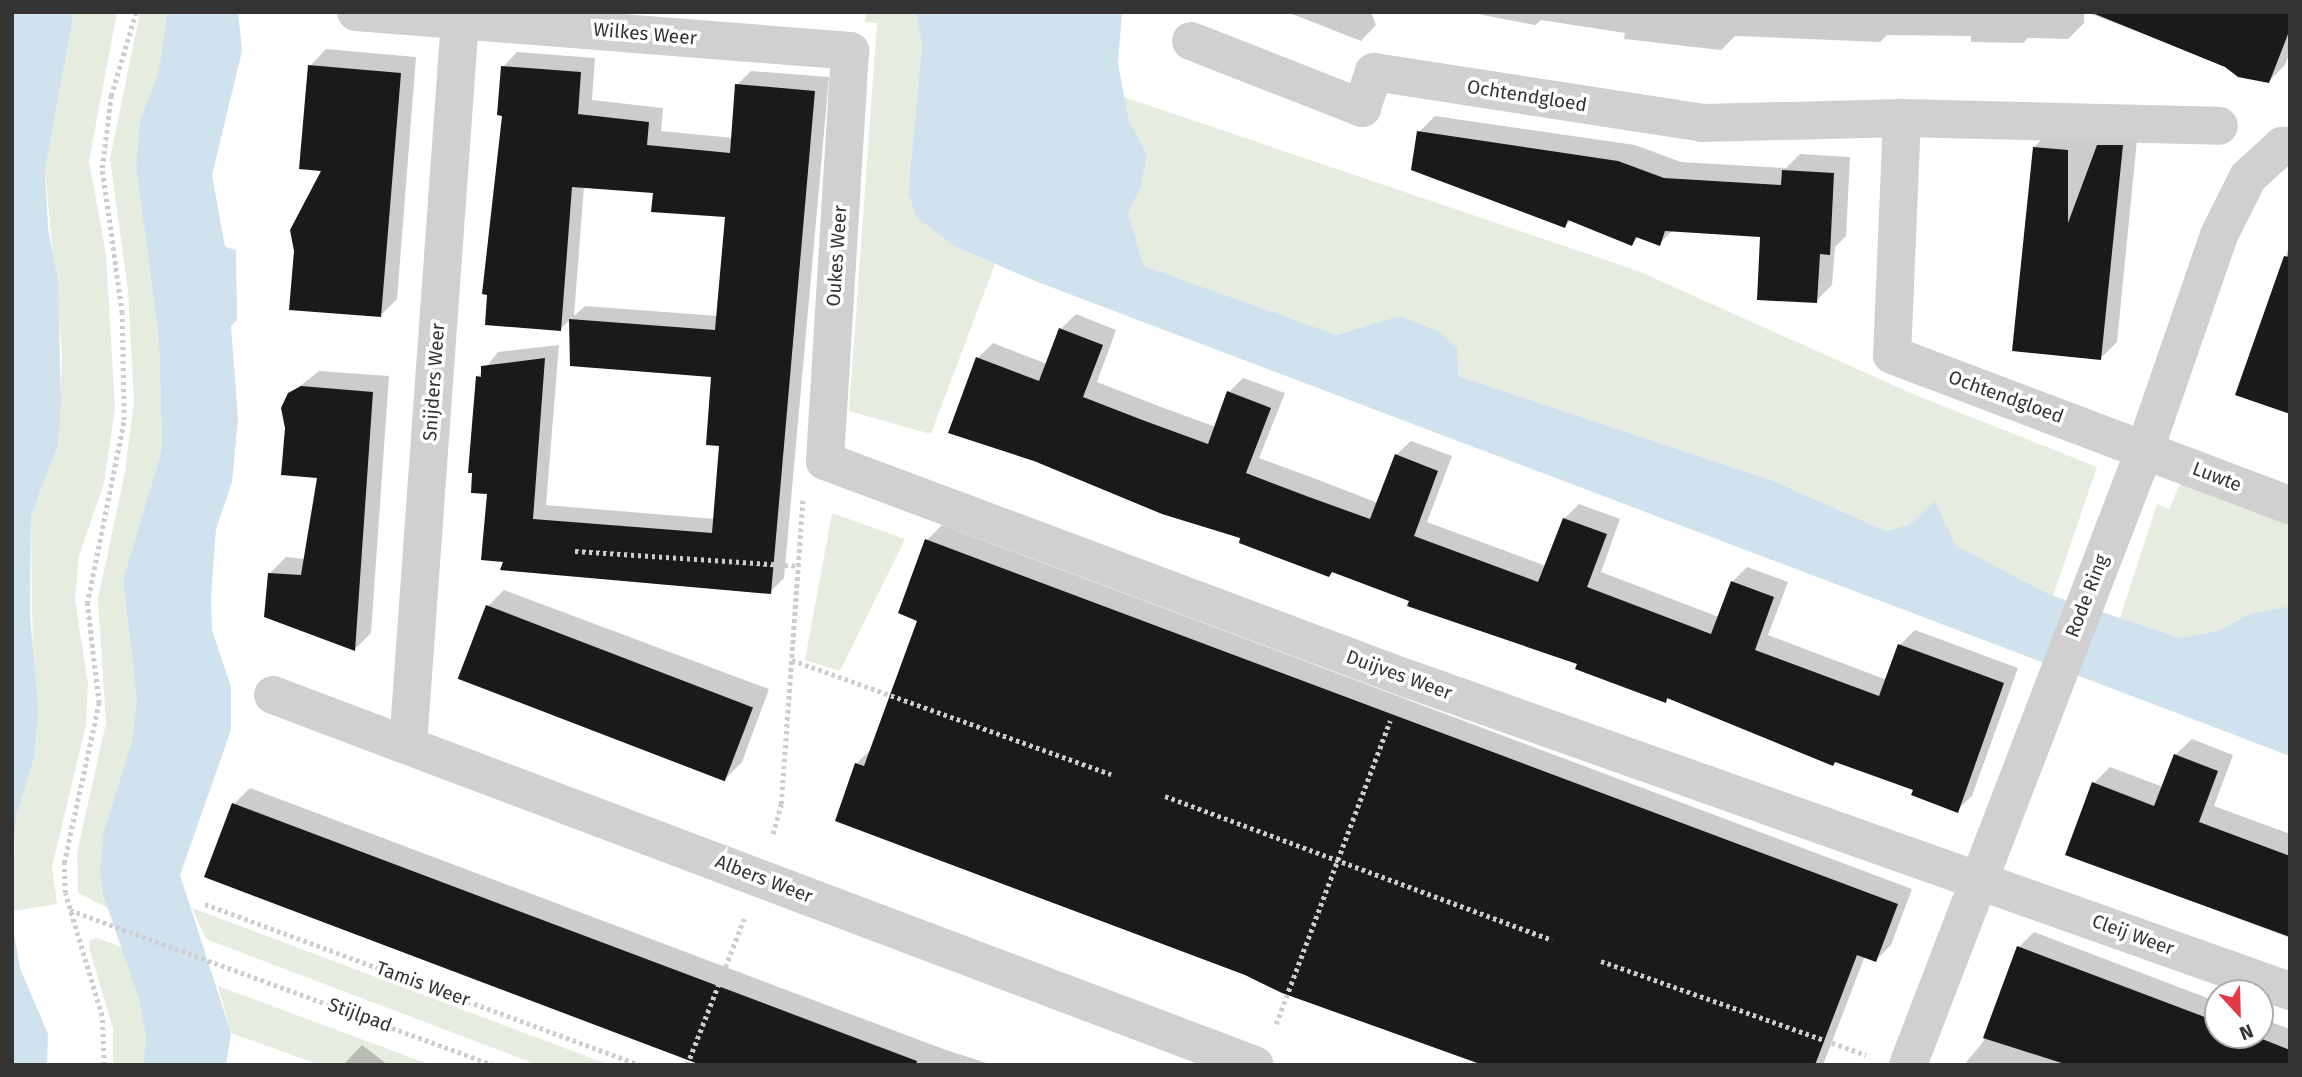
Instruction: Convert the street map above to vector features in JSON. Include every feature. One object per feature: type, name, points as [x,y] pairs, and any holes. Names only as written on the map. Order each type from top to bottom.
[{"type":"street","name":"Wilkes Weer","points":[[356,12],[850,51]]},
{"type":"street","name":"Snijders Weer","points":[[408,745],[460,19]]},
{"type":"street","name":"Ochtendgloed","points":[[1191,41],[1362,108],[1374,72],[1702,122],[1902,118],[2219,126]]},
{"type":"street","name":"Oukes Weer","points":[[825,461],[850,51]]},
{"type":"street","name":"Ochtendgloed","points":[[1902,118],[1892,355],[2145,449]]},
{"type":"street","name":"Rode Ring","points":[[1908,1065],[1977,879],[2145,449],[2220,235],[2248,177],[2282,146],[2290,146]]},
{"type":"street","name":"Luwte","points":[[2145,449],[2290,505]]},
{"type":"street","name":"Duijves Weer","points":[[825,461],[1406,678],[1977,879]]},
{"type":"street","name":"Albers Weer","points":[[273,695],[1255,1065]]},
{"type":"street","name":"Cleij Weer","points":[[1977,879],[2290,992]]},
{"type":"path","points":[[104,1065],[102,1016],[69,909],[64,863],[99,703],[87,604],[124,420],[122,313],[102,168],[104,131],[136,12]]},
{"type":"path","points":[[687,1065],[760,878],[781,804],[803,498],[825,461]]},
{"type":"path","points":[[575,551],[798,566]]},
{"type":"path","points":[[792,660],[1111,774]]},
{"type":"path","points":[[1275,1026],[1406,678]]},
{"type":"path","points":[[1164,796],[1552,940]]},
{"type":"path","name":"Tamis Weer","points":[[205,904],[640,1065]]},
{"type":"path","name":"Stijlpad","points":[[69,909],[493,1065]]},
{"type":"path","points":[[1601,961],[1868,1056]]},
{"type":"shaded area","points":[[74,12],[117,12],[89,161],[106,254],[115,409],[104,483],[79,556],[75,600],[88,684],[86,725],[52,867],[57,904],[12,911],[16,817],[34,758],[31,516],[58,445],[62,353],[45,170]]},
{"type":"shaded area","points":[[140,12],[167,12],[159,70],[140,121],[136,166],[159,340],[162,449],[123,579],[137,700],[132,741],[104,831],[108,908],[78,893],[77,853],[106,723],[98,599],[125,472],[134,401],[128,291],[110,159]]},
{"type":"shaded area","points":[[866,12],[916,12],[922,45],[908,194],[917,218],[954,246],[995,264],[931,434],[849,411],[877,23],[865,22]]},
{"type":"shaded area","points":[[1124,97],[1638,271],[1913,394],[2097,467],[2053,596],[1911,524],[1886,531],[1771,480],[1458,376],[1400,316],[1337,335],[1144,266],[1128,213],[1141,187],[1147,154],[1129,121]]},
{"type":"shaded area","points":[[2183,477],[2290,518],[2290,606],[2250,614],[2219,630],[2181,638],[2120,618],[2157,504],[2169,509]]},
{"type":"shaded area","points":[[832,513],[905,539],[840,671],[805,660]]},
{"type":"shaded area","points":[[192,908],[610,1065],[538,1065],[206,939]]},
{"type":"shaded area","points":[[98,938],[123,948],[139,999],[146,1036],[143,1065],[113,1065],[113,1028],[89,948],[90,940]]},
{"type":"shaded area","points":[[218,986],[431,1065],[320,1065],[231,1033]]},
{"type":"water","points":[[12,12],[74,12],[45,170],[48,228],[58,282],[61,401],[58,445],[31,516],[30,615],[38,711],[34,758],[16,817],[12,878]]},
{"type":"water","points":[[167,12],[238,12],[242,51],[212,175],[225,247],[236,250],[237,320],[231,326],[238,419],[232,482],[216,529],[211,597],[212,630],[231,687],[231,730],[180,875],[231,1033],[226,1065],[143,1065],[146,1036],[139,999],[104,897],[100,871],[104,831],[132,741],[137,700],[123,579],[162,449],[159,340],[136,166],[140,121],[159,70]]},
{"type":"water","points":[[916,12],[1122,12],[1118,64],[1129,121],[1147,154],[1141,187],[1128,213],[1144,266],[1337,335],[1399,316],[1438,331],[1457,348],[1458,376],[1771,480],[1886,531],[1911,524],[1934,501],[1956,546],[2053,596],[2181,638],[2219,630],[2250,614],[2290,606],[2290,756],[1035,281],[954,246],[917,218],[908,194],[922,45]]},
{"type":"water","points":[[12,923],[20,968],[48,1034],[47,1065],[12,1065]]},
{"type":"building","points":[[2090,12],[2290,12],[2290,29],[2269,83],[2238,77],[2225,67]]},
{"type":"building","points":[[308,65],[401,73],[381,317],[289,310],[294,251],[290,230],[321,171],[299,169]]},
{"type":"building","points":[[501,66],[581,72],[578,114],[649,122],[647,145],[730,153],[735,84],[815,91],[771,594],[500,570],[503,562],[481,560],[487,494],[471,493],[472,473],[468,473],[476,376],[481,377],[481,366],[545,358],[533,519],[712,533],[719,446],[706,445],[711,377],[570,366],[569,319],[715,330],[725,217],[651,212],[653,193],[572,187],[561,331],[485,325],[487,295],[482,294],[502,116],[497,115]]},
{"type":"building","points":[[1417,131],[1618,161],[1664,178],[1781,185],[1782,170],[1834,173],[1830,255],[1820,254],[1817,303],[1757,300],[1760,237],[1665,231],[1660,246],[1636,237],[1632,246],[1568,220],[1565,228],[1411,170]]},
{"type":"building","points":[[2097,145],[2123,145],[2101,360],[2012,351],[2033,147],[2068,150],[2068,223]]},
{"type":"building","points":[[2284,256],[2290,257],[2290,414],[2235,395]]},
{"type":"building","points":[[1059,328],[1103,345],[1083,397],[1145,421],[1208,444],[1227,391],[1271,408],[1246,473],[1309,497],[1370,519],[1395,454],[1438,471],[1414,536],[1538,582],[1563,518],[1607,534],[1587,587],[1711,634],[1731,581],[1774,597],[1755,650],[1879,696],[1898,644],[2004,683],[1958,813],[1911,795],[1913,790],[1835,762],[1833,766],[1667,698],[1666,703],[1575,669],[1577,664],[1407,606],[1409,601],[1332,572],[1329,577],[1239,543],[1240,538],[1162,514],[1034,461],[948,433],[976,357],[1039,381]]},
{"type":"building","points":[[301,386],[373,392],[355,651],[264,617],[268,573],[301,575],[317,478],[281,475],[285,428],[281,408],[288,393]]},
{"type":"building","points":[[925,539],[1898,904],[1876,962],[1857,955],[1815,1065],[1483,1065],[1282,993],[1245,975],[835,821],[855,763],[864,766],[917,621],[898,613]]},
{"type":"building","points":[[486,605],[753,707],[725,781],[458,679]]},
{"type":"building","points":[[2174,754],[2218,771],[2199,822],[2290,856],[2290,937],[2065,855],[2092,782],[2154,806]]},
{"type":"building","points":[[232,803],[917,1061],[916,1065],[701,1065],[204,877]]},
{"type":"building","points":[[2017,946],[2204,1017],[2204,1049],[2274,1049],[2274,1044],[2290,1050],[2290,1065],[2068,1065],[1983,1038]]}]
